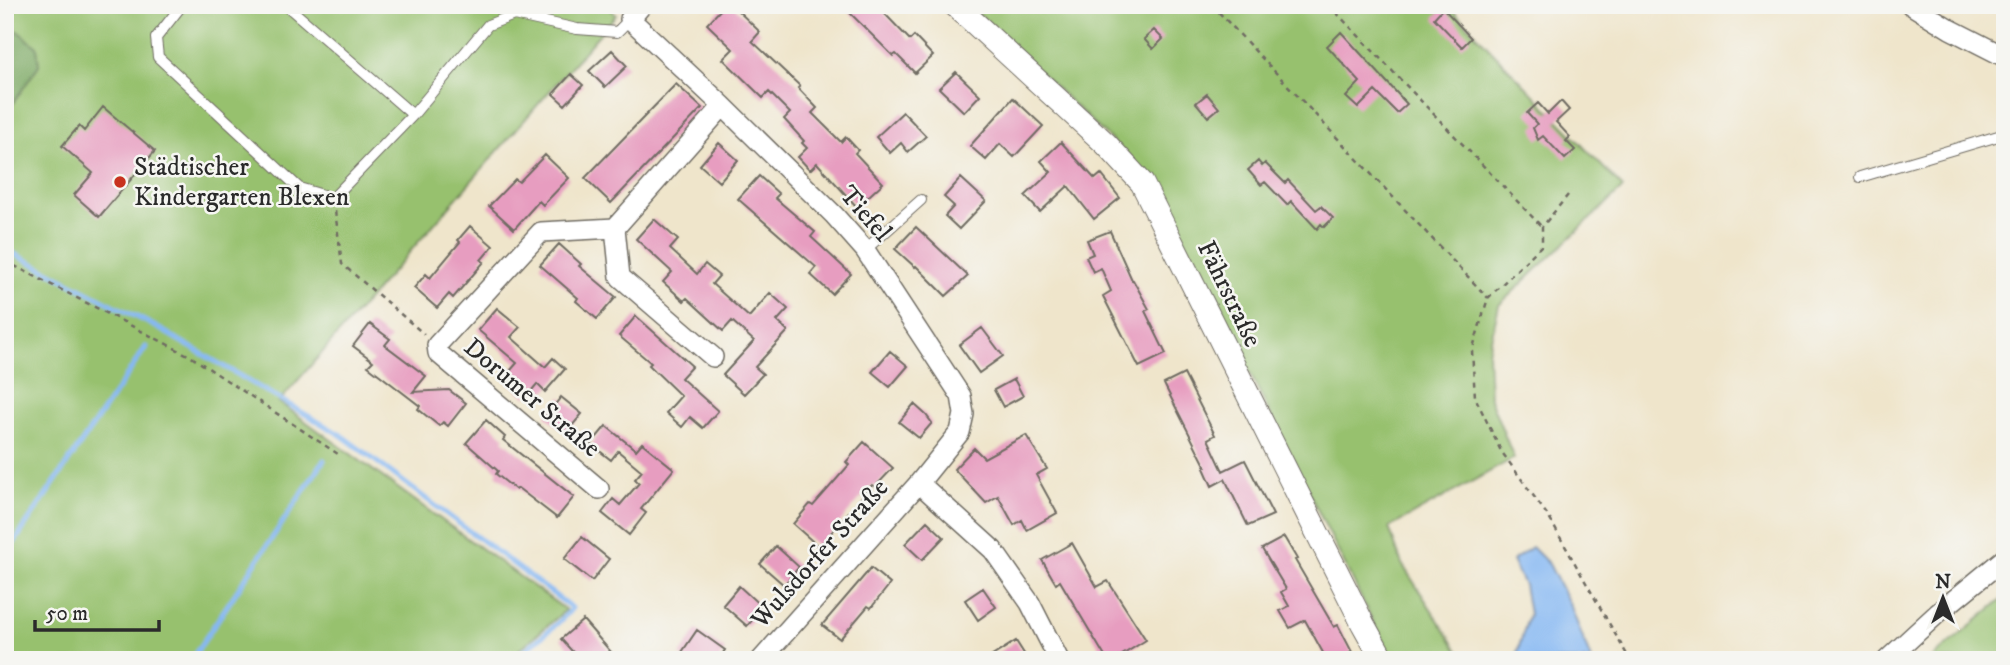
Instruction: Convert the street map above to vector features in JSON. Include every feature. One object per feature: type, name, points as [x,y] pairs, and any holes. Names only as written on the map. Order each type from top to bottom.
[{"type":"street","name":"Fährstraße","points":[[955,5],[1106,144],[1142,183],[1383,660]]},
{"type":"street","points":[[1912,5],[1950,29],[2005,57]]},
{"type":"street","name":"Tiefel","points":[[636,12],[723,107],[834,215],[865,250],[961,396],[964,414],[960,432],[919,483]]},
{"type":"street","points":[[437,345],[541,232],[615,228],[723,107]]},
{"type":"street","points":[[615,228],[620,277],[713,357]]},
{"type":"street","name":"Dorumer Straße","points":[[437,345],[438,353],[599,489]]},
{"type":"street","points":[[919,483],[993,550],[1030,603],[1059,660]]},
{"type":"street","name":"Wulsdorfer Straße","points":[[761,660],[919,483]]},
{"type":"street","points":[[1887,660],[1938,612],[2005,558]]},
{"type":"lane","points":[[182,5],[156,38],[158,57],[299,188],[333,198],[413,115],[488,25],[514,15],[577,29],[617,32],[636,12]]},
{"type":"lane","points":[[286,5],[413,115]]},
{"type":"lane","points":[[1860,177],[2005,134]]},
{"type":"lane","points":[[865,250],[921,200]]},
{"type":"path","points":[[1212,5],[1488,298]]},
{"type":"path","points":[[1329,5],[1542,227]]},
{"type":"path","points":[[1568,195],[1542,227],[1542,245],[1488,298],[1472,351],[1475,397],[1501,451],[1548,516],[1630,660]]},
{"type":"path","points":[[333,198],[342,264],[437,345]]},
{"type":"path","points":[[5,261],[190,356],[341,456]]},
{"type":"green space","points":[[5,5],[607,5],[616,15],[279,402],[566,610],[507,660],[5,660]]},
{"type":"green space","points":[[969,5],[1448,5],[1623,188],[1499,305],[1488,352],[1490,399],[1514,458],[1389,528],[1402,564],[1464,660],[1395,660],[1386,648],[1175,222],[1135,163]]},
{"type":"green space","points":[[5,21],[37,47],[39,65],[5,115]]},
{"type":"green space","points":[[2005,597],[2005,660],[1930,660]]},
{"type":"water","points":[[1532,547],[1549,564],[1571,607],[1591,660],[1515,660],[1529,614],[1524,585],[1512,561]]},
{"type":"building","points":[[725,5],[732,5],[760,32],[752,41],[800,86],[798,88],[817,108],[812,113],[841,142],[846,137],[858,150],[855,153],[883,183],[857,207],[817,163],[810,170],[798,157],[807,148],[784,119],[790,113],[769,92],[763,98],[723,59],[733,49],[707,24]]},
{"type":"building","points":[[842,5],[892,5],[884,13],[910,40],[914,36],[933,56],[915,73],[896,54],[893,56]]},
{"type":"building","points":[[1443,8],[1471,38],[1462,47],[1434,18]]},
{"type":"building","points":[[1154,30],[1163,39],[1153,49],[1144,39]]},
{"type":"building","points":[[1341,32],[1407,104],[1397,113],[1375,91],[1358,108],[1346,97],[1360,82],[1327,46]]},
{"type":"building","points":[[612,50],[627,66],[605,87],[589,71]]},
{"type":"building","points":[[956,72],[980,95],[964,112],[939,88]]},
{"type":"building","points":[[571,74],[583,85],[565,105],[553,94]]},
{"type":"building","points":[[676,84],[702,108],[611,203],[585,178]]},
{"type":"building","points":[[1207,94],[1219,108],[1208,117],[1196,103]]},
{"type":"building","points":[[1013,98],[1043,126],[1014,157],[1000,144],[986,160],[970,146]]},
{"type":"building","points":[[1561,101],[1569,110],[1556,122],[1570,137],[1566,141],[1575,150],[1565,159],[1543,136],[1538,140],[1533,128],[1537,124],[1527,113],[1538,103],[1548,114]]},
{"type":"building","points":[[103,107],[155,151],[99,217],[74,195],[93,173],[62,146],[79,126],[84,131]]},
{"type":"building","points":[[903,112],[926,136],[908,152],[901,143],[890,153],[876,137]]},
{"type":"building","points":[[1061,142],[1095,179],[1101,174],[1120,198],[1094,219],[1068,186],[1040,212],[1025,196],[1051,172],[1041,161]]},
{"type":"building","points":[[719,143],[738,160],[719,182],[700,165]]},
{"type":"building","points":[[545,155],[569,178],[543,205],[539,201],[514,229],[489,206],[515,179],[519,182]]},
{"type":"building","points":[[1258,161],[1262,166],[1265,163],[1285,183],[1288,180],[1316,210],[1321,206],[1333,218],[1324,227],[1321,224],[1317,229],[1291,201],[1287,205],[1265,182],[1261,185],[1248,170]]},
{"type":"building","points":[[759,176],[779,194],[775,198],[815,232],[811,237],[851,274],[832,294],[810,274],[816,267],[738,199]]},
{"type":"building","points":[[961,178],[986,201],[959,229],[945,216],[954,206],[944,197]]},
{"type":"building","points":[[654,219],[678,240],[670,249],[697,274],[705,264],[719,276],[712,284],[749,317],[770,293],[788,309],[777,321],[788,331],[755,367],[763,374],[744,394],[723,375],[754,341],[732,321],[723,331],[687,298],[684,301],[663,282],[672,272],[636,239]]},
{"type":"building","points":[[470,226],[493,246],[481,260],[484,262],[453,298],[449,294],[437,308],[414,288],[426,274],[430,278]]},
{"type":"building","points":[[916,227],[968,276],[946,296],[895,249]]},
{"type":"building","points":[[1110,231],[1132,280],[1149,309],[1145,311],[1166,354],[1139,367],[1103,296],[1111,291],[1101,268],[1093,272],[1086,257],[1093,254],[1087,240]]},
{"type":"building","points":[[559,244],[581,264],[579,266],[616,297],[597,319],[576,301],[578,298],[540,265]]},
{"type":"building","points":[[497,308],[520,327],[511,337],[545,367],[553,358],[565,369],[545,392],[537,384],[526,397],[504,378],[517,363],[478,330]]},
{"type":"building","points":[[636,316],[692,366],[681,378],[718,411],[703,428],[690,417],[682,427],[666,413],[681,396],[649,365],[651,363],[619,336]]},
{"type":"building","points":[[370,324],[390,339],[385,345],[426,376],[413,392],[449,390],[466,403],[448,426],[443,422],[439,426],[418,409],[420,406],[368,366],[373,361],[353,346]]},
{"type":"building","points":[[982,328],[1003,356],[979,373],[959,345]]},
{"type":"building","points":[[890,351],[908,366],[890,387],[872,372]]},
{"type":"building","points":[[1184,374],[1215,435],[1208,439],[1223,471],[1245,460],[1273,515],[1248,526],[1225,479],[1212,486],[1204,468],[1206,467],[1164,384]]},
{"type":"building","points":[[1014,379],[1023,396],[1003,407],[994,390]]},
{"type":"building","points":[[561,397],[582,414],[566,433],[546,416]]},
{"type":"building","points":[[914,404],[932,423],[919,438],[899,422]]},
{"type":"building","points":[[486,420],[505,437],[503,440],[574,497],[557,518],[496,474],[498,471],[466,443]]},
{"type":"building","points":[[606,426],[636,450],[642,443],[674,469],[641,509],[646,513],[629,535],[602,513],[613,499],[620,505],[639,483],[635,479],[642,471],[618,451],[611,460],[591,444]]},
{"type":"building","points":[[1026,435],[1047,469],[1036,475],[1057,513],[1027,530],[1022,520],[1014,525],[998,496],[986,503],[954,469],[974,448],[984,458]]},
{"type":"building","points":[[864,442],[893,468],[875,487],[872,485],[819,547],[793,524],[810,504],[813,506],[849,465],[846,462]]},
{"type":"building","points":[[927,521],[944,537],[922,560],[905,544]]},
{"type":"building","points":[[582,537],[609,559],[592,581],[564,559]]},
{"type":"building","points":[[1284,537],[1334,627],[1338,625],[1352,652],[1337,660],[1327,660],[1305,620],[1290,628],[1280,611],[1289,606],[1281,592],[1286,589],[1262,549]]},
{"type":"building","points":[[1072,543],[1097,587],[1108,581],[1146,640],[1114,660],[1107,660],[1060,581],[1056,584],[1042,560]]},
{"type":"building","points":[[776,546],[799,567],[784,585],[760,564]]},
{"type":"building","points":[[871,568],[890,584],[840,639],[822,625]]},
{"type":"building","points":[[739,586],[763,608],[747,626],[723,605]]},
{"type":"building","points":[[983,588],[996,607],[978,620],[965,600]]},
{"type":"building","points":[[583,620],[618,660],[580,660],[561,639]]},
{"type":"building","points":[[697,630],[725,650],[718,660],[687,660],[680,655]]},
{"type":"building","points":[[1016,641],[1028,660],[986,660]]},
{"type":"waterway","points":[[5,249],[158,328],[341,435],[572,608],[515,660]]},
{"type":"waterway","points":[[5,556],[146,347]]},
{"type":"waterway","points":[[191,660],[324,460]]},
{"type":"place","name":"Städtischer Kindergarten Blexen","points":[[120,182]]}]
